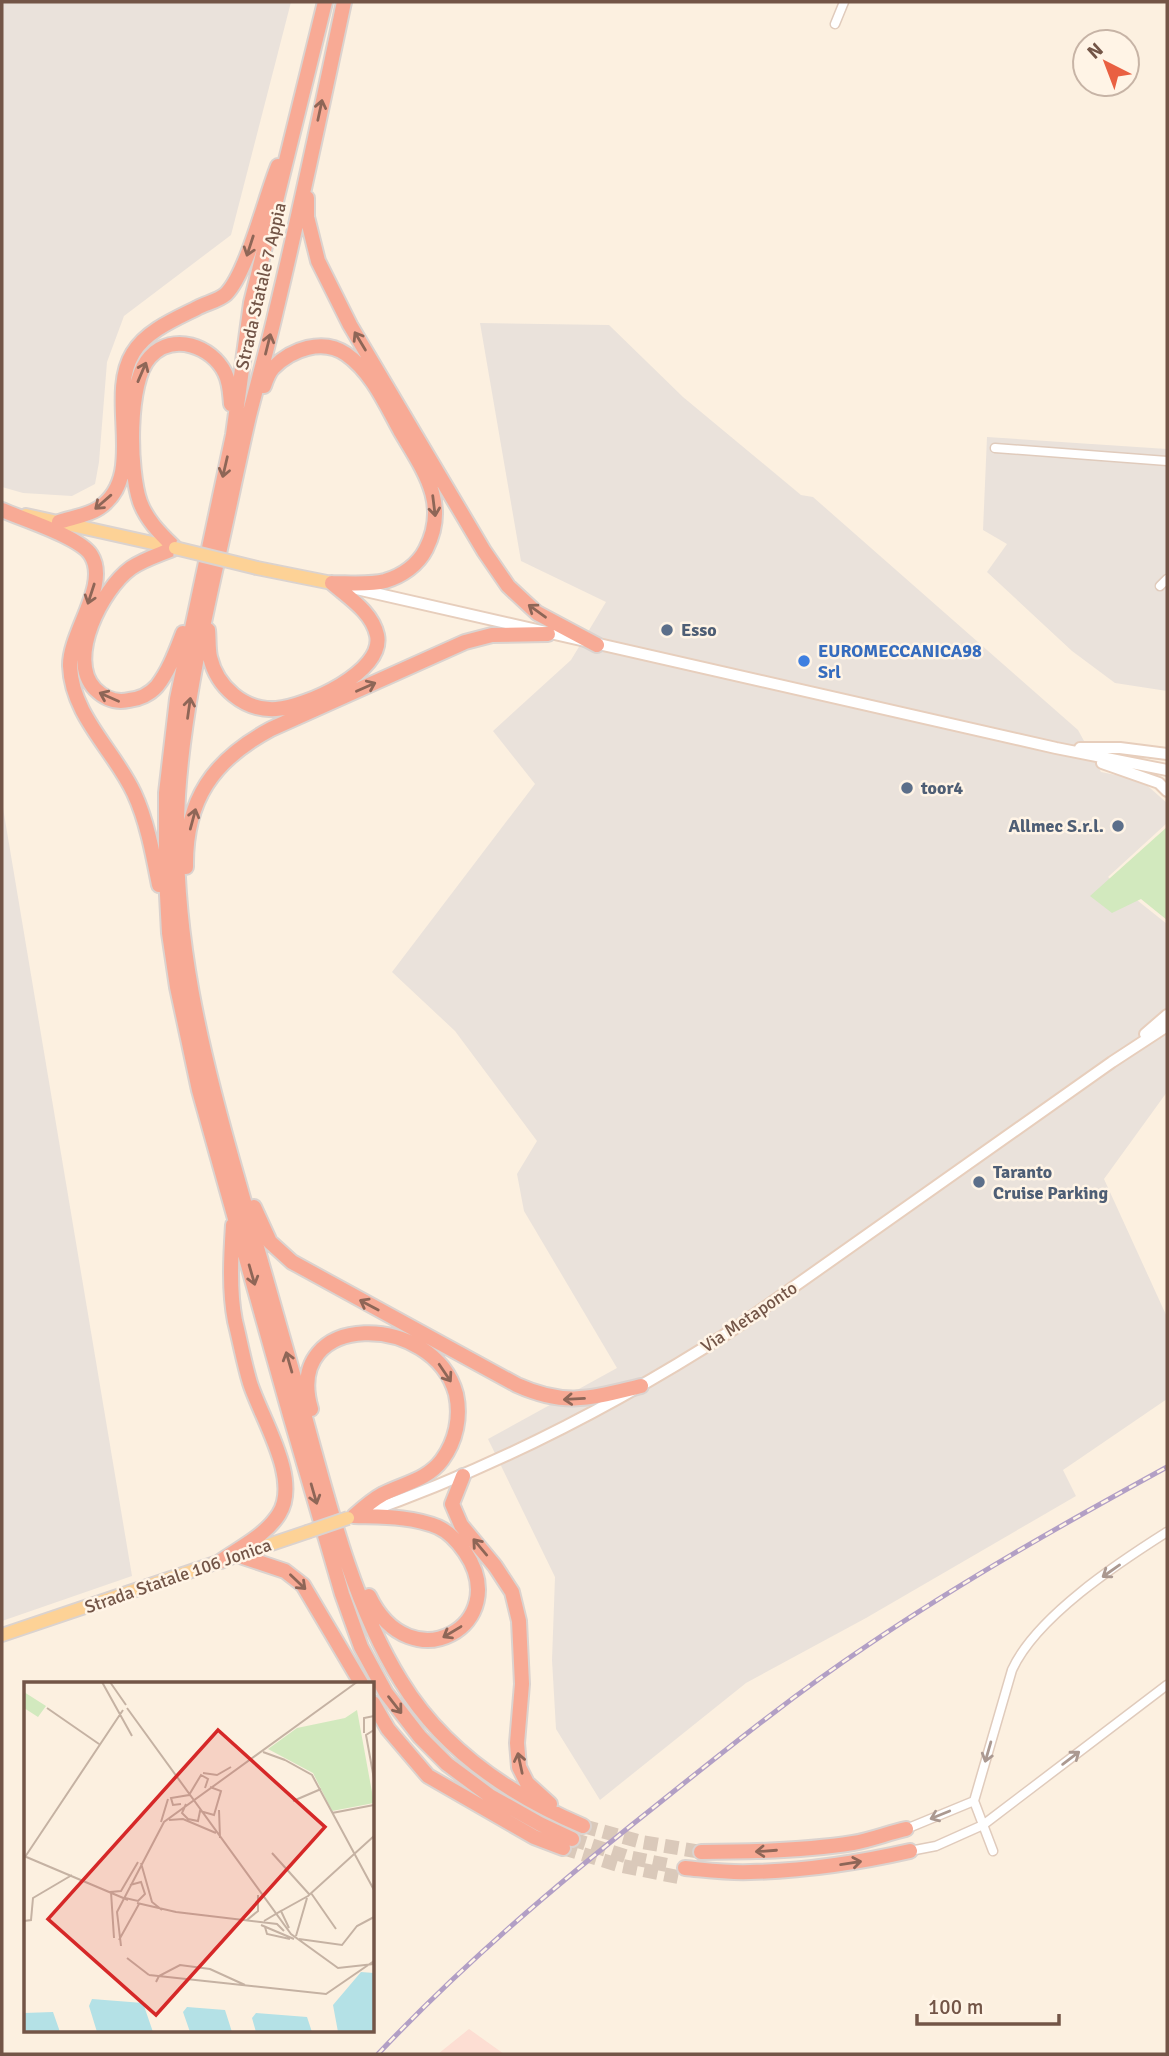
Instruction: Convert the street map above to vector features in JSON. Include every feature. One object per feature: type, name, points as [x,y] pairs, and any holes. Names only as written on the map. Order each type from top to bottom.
[{"type":"highway","name":"Strada Statale 7 Appia","points":[[208,576],[233,435],[251,303],[325,2]]},
{"type":"highway","name":"Strada Statale 7 Appia","points":[[208,576],[276,310],[344,2]]},
{"type":"highway","points":[[59,522],[99,509],[115,491],[124,470],[123,374],[133,352],[147,336],[223,296],[238,280],[267,192],[299,113]]},
{"type":"highway","points":[[306,177],[307,217],[318,261],[350,325],[484,551],[508,586],[537,612],[597,645]]},
{"type":"highway","points":[[201,608],[155,688],[138,699],[117,702],[100,694],[89,683],[84,668],[84,644],[111,590],[130,569],[175,548],[150,522],[140,501],[133,463],[134,396],[141,369],[149,357],[167,345],[179,344],[194,345],[216,359],[230,386],[233,435]]},
{"type":"highway","points":[[249,416],[272,369],[295,351],[321,346],[345,353],[370,378],[429,479],[437,509],[433,536],[422,557],[407,572],[384,581],[332,583]]},
{"type":"highway","points":[[2,510],[79,542],[92,555],[96,571],[95,589],[75,636],[69,665],[74,692],[86,719],[116,761],[135,794],[176,934],[196,1023],[237,1178],[319,1467],[350,1568],[380,1644],[402,1683],[425,1715],[458,1751],[498,1782],[583,1826],[544,1799],[527,1783],[519,1767],[517,1743],[522,1684],[519,1620],[512,1592],[495,1566],[461,1525],[452,1504],[463,1476]]},
{"type":"highway","points":[[208,576],[177,699],[166,793],[166,876],[176,934],[177,987],[199,1090],[335,1568],[361,1647],[386,1693],[420,1737],[447,1765],[490,1796],[540,1824],[567,1843],[534,1837],[428,1776],[388,1729],[374,1705]]},
{"type":"highway","points":[[201,608],[210,656],[218,677],[233,695],[242,701],[251,706],[275,709],[300,704],[337,687],[361,671],[374,655],[378,638],[372,623],[359,606],[332,583]]},
{"type":"highway","points":[[176,934],[187,914],[186,857],[193,816],[209,780],[232,753],[271,729],[465,642],[492,635],[548,634]]},
{"type":"highway","points":[[237,1178],[251,1199],[270,1242],[292,1262],[517,1385],[567,1400],[641,1387]]},
{"type":"highway","points":[[221,1561],[262,1533],[280,1514],[286,1492],[282,1462],[251,1385],[235,1318],[231,1268],[233,1209]]},
{"type":"highway","points":[[319,1467],[321,1445],[308,1384],[315,1359],[327,1346],[356,1333],[377,1332],[417,1347],[442,1366],[452,1382],[458,1409],[456,1429],[448,1451],[427,1475],[385,1493],[351,1517]]},
{"type":"highway","points":[[350,1568],[382,1618],[391,1627],[411,1638],[434,1641],[444,1638],[461,1628],[475,1609],[477,1588],[472,1566],[462,1548],[444,1531],[428,1524],[397,1517],[351,1517]]},
{"type":"highway","points":[[237,1555],[285,1570],[303,1585],[360,1682]]},
{"type":"highway","points":[[701,1853],[822,1847],[856,1842],[906,1829]]},
{"type":"highway","points":[[681,1872],[808,1870],[910,1851]]},
{"type":"main road","points":[[2,510],[1056,748],[1167,770]]},
{"type":"main road","points":[[1056,748],[1120,748],[1167,754]]},
{"type":"main road","points":[[1056,748],[1137,774],[1159,783],[1167,791]]},
{"type":"main road","points":[[1112,1062],[1167,1015]]},
{"type":"main road","points":[[1112,1062],[1167,1026]]},
{"type":"main road","name":"Via Metaponto","points":[[351,1517],[463,1476],[558,1432],[641,1387],[734,1329],[1112,1062]]},
{"type":"main road","name":"Strada Statale 106 Jonica","points":[[2,1635],[351,1517]]},
{"type":"street","points":[[835,24],[844,2]]},
{"type":"street","points":[[995,448],[1167,461]]},
{"type":"street","points":[[1160,586],[1167,579]]},
{"type":"street","points":[[993,1851],[974,1801],[1012,1670],[1028,1641],[1047,1622],[1102,1577],[1167,1532]]},
{"type":"street","points":[[910,1851],[936,1846],[983,1825],[1167,1685]]},
{"type":"street","points":[[906,1829],[974,1801]]},
{"type":"shaded area","points":[[2,2],[291,2],[231,235],[124,316],[107,362],[95,484],[72,496],[23,493],[2,487]]},
{"type":"shaded area","points":[[480,323],[609,325],[683,397],[801,495],[813,497],[1078,730],[1101,772],[1141,780],[1167,803],[1167,823],[1108,877],[1167,924],[1167,1092],[1104,1179],[1167,1317],[1167,1399],[1063,1470],[1076,1496],[866,1618],[746,1683],[600,1800],[556,1729],[552,1660],[555,1577],[488,1439],[617,1368],[524,1211],[517,1174],[537,1141],[455,1031],[392,972],[535,784],[493,731],[571,660],[606,602],[521,561]]},
{"type":"shaded area","points":[[987,437],[1167,449],[1167,691],[1115,683],[1072,651],[987,572],[1007,544],[983,530]]},
{"type":"shaded area","points":[[2,802],[132,1576],[2,1621]]},
{"type":"shaded area","points":[[469,2029],[504,2054],[438,2054]]},
{"type":"green space","points":[[1167,827],[1167,920],[1141,899],[1112,913],[1090,896]]},
{"type":"tunnel","points":[[583,1826],[642,1842],[701,1852]]},
{"type":"tunnel","points":[[572,1839],[628,1857],[672,1866]]},
{"type":"tunnel","points":[[563,1848],[618,1865],[678,1877]]},
{"type":"railway","points":[[378,2054],[443,1988],[546,1896],[785,1704],[868,1645],[978,1575],[1167,1467]]},
{"type":"place","name":"Esso","points":[[667,630]]},
{"type":"place","name":"EUROMECCANICA98 Srl","points":[[804,661]]},
{"type":"place","name":"toor4","points":[[907,788]]},
{"type":"place","name":"Allmec S.r.l.","points":[[1118,826]]},
{"type":"place","name":"Taranto Cruise Parking","points":[[979,1182]]}]
